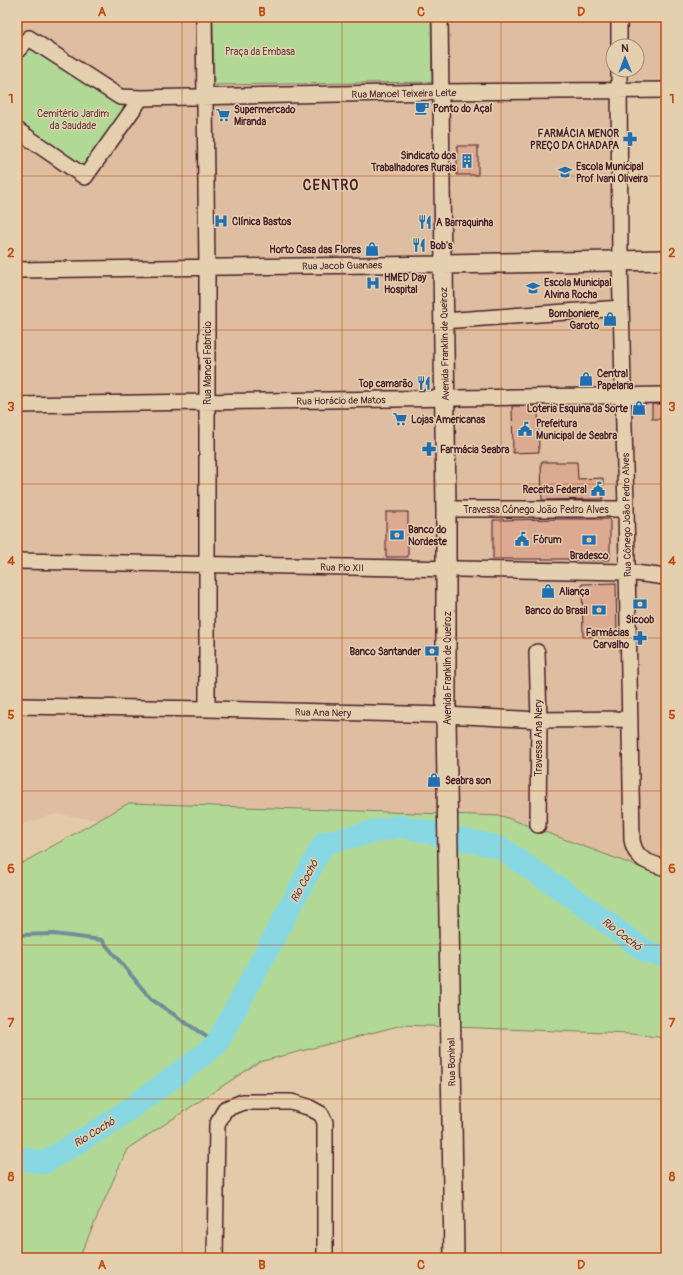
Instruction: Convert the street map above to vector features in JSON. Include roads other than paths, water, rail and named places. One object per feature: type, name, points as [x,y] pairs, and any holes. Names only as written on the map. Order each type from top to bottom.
[{"type":"main road","name":"Rua Jacob Guanaes","points":[[443,264],[666,260]]},
{"type":"main road","name":"Avenida Franklin de Queiroz","points":[[443,264],[446,509],[446,714],[449,867]]},
{"type":"main road","name":"Rua Boninal","points":[[449,867],[454,1258]]},
{"type":"street","name":"Rua Manoel Fabrício","points":[[204,17],[207,267],[207,709]]},
{"type":"street","name":"Avenida Franklin de Queiroz","points":[[440,17],[443,264]]},
{"type":"street","points":[[619,17],[619,38]]},
{"type":"street","name":"Rua Manoel Teixeira Leite","points":[[17,50],[29,38],[120,97],[141,98],[441,92],[666,90]]},
{"type":"street","name":"Rua Cônego João Pedro Alves","points":[[619,78],[620,261],[624,396],[632,840],[633,848],[638,856],[646,861],[666,868]]},
{"type":"street","points":[[17,130],[85,177],[141,98]]},
{"type":"street","name":"Rua Jacob Guanaes","points":[[17,270],[443,264]]},
{"type":"street","points":[[443,321],[621,308]]},
{"type":"street","name":"Rua Horácio de Matos","points":[[17,405],[666,396]]},
{"type":"street","name":"Travessa Cônego João Pedro Alves","points":[[446,509],[626,510]]},
{"type":"street","name":"Rua Pio XII","points":[[17,561],[626,572],[666,577]]},
{"type":"street","name":"Travessa Ana Nery","points":[[537,652],[539,720],[538,825]]},
{"type":"street","name":"Rua Ana Nery","points":[[17,706],[446,714],[539,720],[629,719]]},
{"type":"street","points":[[215,1258],[217,1125],[225,1109],[243,1102],[291,1102],[308,1107],[321,1114],[325,1122],[324,1258]]},
{"type":"waterway","name":"Rio Cochó","points":[[17,1157],[43,1163],[110,1123],[217,1044],[324,843],[399,826],[499,847],[578,901],[645,951],[666,957]]},
{"type":"waterway","points":[[17,935],[53,934],[102,940],[151,999],[217,1044]]},
{"type":"place","name":"Ponto do Açaí","points":[[422,108]]},
{"type":"place","name":"Supermercado Miranda","points":[[223,115]]},
{"type":"place","name":"FARMÁCIA MENOR PREÇO DA CHADAPA","points":[[630,139]]},
{"type":"place","name":"Sindicato dos Trabalhadores Rurais","points":[[467,161]]},
{"type":"place","name":"Escola Municipal Prof Ivani Oliveira","points":[[565,172]]},
{"type":"place","name":"Clínica Bastos","points":[[221,221]]},
{"type":"place","name":"A Barraquinha","points":[[425,222]]},
{"type":"place","name":"Bob's","points":[[419,245]]},
{"type":"place","name":"Horto Casa das Flores","points":[[372,249]]},
{"type":"place","name":"HMED Day Hospital","points":[[373,283]]},
{"type":"place","name":"Escola Municipal Alvina Rocha","points":[[533,288]]},
{"type":"place","name":"Bomboniere Garoto","points":[[610,319]]},
{"type":"place","name":"Central Papelaria","points":[[586,379]]},
{"type":"place","name":"Top camarão","points":[[424,383]]},
{"type":"place","name":"Loteria Esquina da Sorte","points":[[639,408]]},
{"type":"place","name":"Lojas Americanas","points":[[400,419]]},
{"type":"place","name":"Prefeitura Municipal de Seabra","points":[[525,429]]},
{"type":"place","name":"Farmácia Seabra","points":[[429,449]]},
{"type":"place","name":"Receita Federal","points":[[598,489]]},
{"type":"place","name":"Banco do Nordeste","points":[[397,535]]},
{"type":"place","name":"Fórum","points":[[522,539]]},
{"type":"place","name":"Bradesco","points":[[589,540]]},
{"type":"place","name":"Aliança","points":[[548,591]]},
{"type":"place","name":"Sicoob","points":[[640,604]]},
{"type":"place","name":"Banco do Brasil","points":[[599,610]]},
{"type":"place","name":"Farmácias Carvalho","points":[[640,638]]},
{"type":"place","name":"Banco Santander","points":[[432,651]]},
{"type":"place","name":"Seabra son","points":[[434,780]]},
{"type":"district","name":"CENTRO","points":[[331,185]]},
{"type":"park label","name":"Praça da Embasa","points":[[260,51]]},
{"type":"park label","name":"Cemitério Jardim da Saudade","points":[[73,118]]}]
